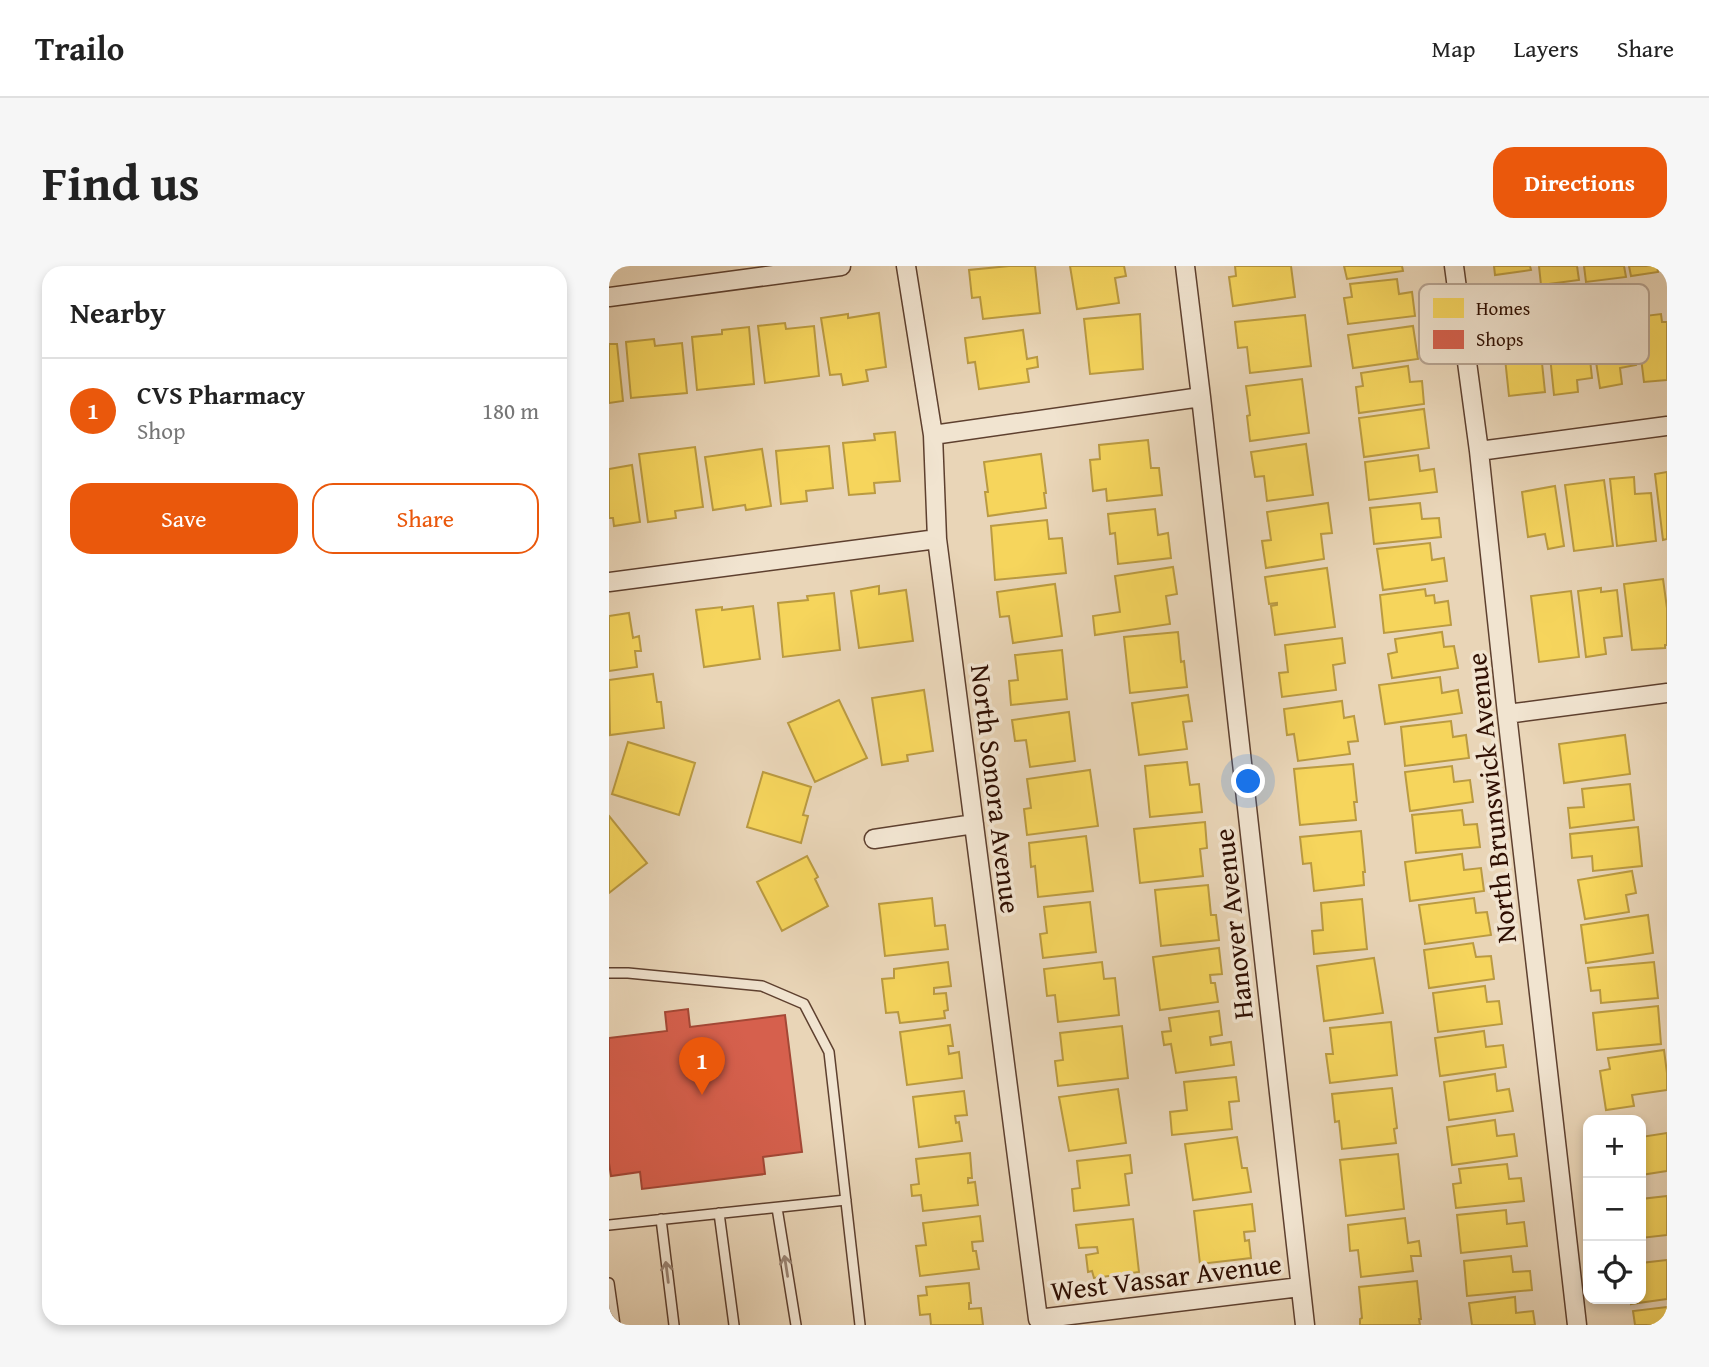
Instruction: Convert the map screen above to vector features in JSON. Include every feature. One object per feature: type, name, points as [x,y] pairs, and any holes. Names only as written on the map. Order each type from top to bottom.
[{"type":"street","points":[[609,298],[841,266]]},
{"type":"street","name":"North Sonora Avenue","points":[[906,266],[933,435],[937,539],[1038,1319]]},
{"type":"street","name":"Hanover Avenue","points":[[1185,266],[1305,1325]]},
{"type":"street","name":"North Brunswick Avenue","points":[[1454,266],[1456,284]]},
{"type":"street","name":"North Brunswick Avenue","points":[[1467,364],[1577,1325]]},
{"type":"street","points":[[933,435],[1201,397]]},
{"type":"street","points":[[1479,451],[1667,426]]},
{"type":"street","points":[[609,582],[937,539]]},
{"type":"street","points":[[1507,714],[1667,693]]},
{"type":"street","points":[[874,839],[974,824]]},
{"type":"street","name":"West Vassar Avenue","points":[[1038,1319],[1300,1287]]},
{"type":"lane","points":[[609,973],[762,986],[804,1004],[828,1052],[860,1325]]},
{"type":"lane","points":[[609,1224],[846,1200]]},
{"type":"lane","points":[[777,1208],[796,1325]]},
{"type":"lane","points":[[719,1213],[734,1325]]},
{"type":"lane","points":[[661,1219],[674,1325]]},
{"type":"lane","points":[[609,1283],[615,1325]]},
{"type":"building: Homes","points":[[1035,266],[1040,313],[983,319],[980,297],[972,298],[969,270]]},
{"type":"building: Homes","points":[[1070,266],[1124,266],[1126,276],[1115,278],[1119,303],[1077,309]]},
{"type":"building: Homes","points":[[1235,266],[1291,266],[1295,297],[1233,306],[1229,277],[1236,276]]},
{"type":"building: Homes","points":[[1344,266],[1402,266],[1403,271],[1347,279]]},
{"type":"building: Homes","points":[[1494,266],[1530,266],[1531,270],[1495,275]]},
{"type":"building: Homes","points":[[1539,266],[1577,266],[1579,280],[1541,284]]},
{"type":"building: Homes","points":[[1584,266],[1624,266],[1626,277],[1586,282]]},
{"type":"building: Homes","points":[[1629,266],[1657,266],[1658,272],[1631,276]]},
{"type":"building: Homes","points":[[1397,279],[1399,294],[1412,292],[1415,316],[1348,324],[1344,298],[1352,297],[1350,284]]},
{"type":"building: Homes","points":[[879,313],[886,367],[866,370],[868,381],[843,385],[841,374],[830,375],[821,318],[848,314],[848,318]]},
{"type":"building: Homes","points":[[1140,314],[1143,369],[1090,374],[1084,319]]},
{"type":"building: Homes","points":[[1661,314],[1662,322],[1667,322],[1667,380],[1644,382],[1642,364],[1649,364],[1649,315]]},
{"type":"building: Homes","points":[[1305,315],[1311,366],[1250,373],[1247,347],[1238,348],[1235,322]]},
{"type":"building: Homes","points":[[785,323],[786,329],[814,326],[819,376],[765,383],[758,326]]},
{"type":"building: Homes","points":[[1413,326],[1418,359],[1353,368],[1348,335]]},
{"type":"building: Homes","points":[[749,327],[754,384],[697,390],[692,337],[722,334],[722,330]]},
{"type":"building: Homes","points":[[1023,330],[1027,359],[1037,357],[1038,367],[1027,369],[1029,382],[979,389],[975,362],[968,363],[965,338]]},
{"type":"building: Homes","points":[[654,339],[655,346],[682,343],[687,393],[631,398],[626,342]]},
{"type":"building: Homes","points":[[609,344],[617,344],[623,401],[609,403]]},
{"type":"building: Homes","points":[[1506,364],[1542,364],[1545,392],[1509,396]]},
{"type":"building: Homes","points":[[1551,364],[1590,364],[1592,378],[1577,380],[1578,392],[1554,395]]},
{"type":"building: Homes","points":[[1596,364],[1636,364],[1620,368],[1622,384],[1600,388]]},
{"type":"building: Homes","points":[[1408,366],[1410,382],[1422,381],[1424,404],[1359,413],[1356,387],[1363,386],[1361,373]]},
{"type":"building: Homes","points":[[1302,379],[1309,433],[1250,441],[1246,386]]},
{"type":"building: Homes","points":[[1424,409],[1429,448],[1364,457],[1359,418]]},
{"type":"building: Homes","points":[[895,432],[900,481],[874,483],[875,493],[849,495],[843,443],[875,440],[874,434]]},
{"type":"building: Homes","points":[[1148,440],[1151,468],[1159,468],[1162,495],[1107,501],[1106,489],[1093,491],[1090,460],[1100,459],[1099,445]]},
{"type":"building: Homes","points":[[1306,444],[1313,495],[1267,501],[1264,476],[1255,477],[1251,452]]},
{"type":"building: Homes","points":[[829,446],[833,488],[806,491],[807,501],[781,504],[776,451]]},
{"type":"building: Homes","points":[[695,447],[703,507],[675,511],[676,518],[648,522],[639,454]]},
{"type":"building: Homes","points":[[762,449],[771,506],[746,510],[745,505],[713,510],[705,457]]},
{"type":"building: Homes","points":[[1041,454],[1046,508],[988,516],[984,462]]},
{"type":"building: Homes","points":[[1418,455],[1420,471],[1434,469],[1437,492],[1369,500],[1365,462]]},
{"type":"building: Homes","points":[[632,465],[640,522],[614,526],[613,518],[609,518],[609,469]]},
{"type":"building: Homes","points":[[1667,472],[1667,539],[1663,540],[1655,474]]},
{"type":"building: Homes","points":[[1634,477],[1635,494],[1651,493],[1656,541],[1617,546],[1610,479]]},
{"type":"building: Homes","points":[[1604,480],[1613,546],[1574,551],[1565,485]]},
{"type":"building: Homes","points":[[1555,486],[1564,546],[1548,549],[1545,534],[1528,537],[1522,492]]},
{"type":"building: Homes","points":[[1328,503],[1332,533],[1321,534],[1324,559],[1266,568],[1262,541],[1271,540],[1267,512]]},
{"type":"building: Homes","points":[[1420,503],[1422,519],[1439,518],[1441,537],[1374,544],[1370,508]]},
{"type":"building: Homes","points":[[1155,509],[1158,535],[1168,533],[1171,558],[1118,564],[1115,533],[1110,534],[1108,514]]},
{"type":"building: Homes","points":[[1047,520],[1049,539],[1062,538],[1066,573],[995,580],[991,526]]},
{"type":"building: Homes","points":[[1430,543],[1432,560],[1444,558],[1447,581],[1383,590],[1377,549]]},
{"type":"building: Homes","points":[[1173,567],[1177,594],[1166,596],[1170,624],[1095,635],[1093,616],[1120,612],[1115,576]]},
{"type":"building: Homes","points":[[1327,568],[1335,627],[1275,635],[1271,606],[1277,603],[1269,604],[1265,577]]},
{"type":"building: Homes","points":[[1663,579],[1667,608],[1667,645],[1665,648],[1632,650],[1624,584]]},
{"type":"building: Homes","points":[[1055,584],[1062,636],[1013,643],[1009,616],[1000,617],[997,592]]},
{"type":"building: Homes","points":[[879,586],[879,594],[906,590],[913,641],[859,648],[851,591]]},
{"type":"building: Homes","points":[[1601,588],[1601,592],[1617,590],[1622,636],[1604,638],[1606,654],[1586,657],[1578,591]]},
{"type":"building: Homes","points":[[1425,589],[1426,596],[1434,595],[1435,603],[1448,601],[1451,625],[1384,633],[1380,595]]},
{"type":"building: Homes","points":[[1571,591],[1579,657],[1539,662],[1531,596]]},
{"type":"building: Homes","points":[[834,593],[840,650],[783,657],[778,603],[808,600],[807,596]]},
{"type":"building: Homes","points":[[753,606],[760,659],[704,667],[696,610]]},
{"type":"building: Homes","points":[[629,613],[633,638],[639,636],[641,651],[635,651],[637,667],[609,671],[609,616]]},
{"type":"building: Homes","points":[[1178,632],[1187,687],[1130,693],[1124,637]]},
{"type":"building: Homes","points":[[1442,632],[1444,647],[1454,646],[1458,668],[1392,678],[1388,654],[1397,652],[1395,639]]},
{"type":"building: Homes","points":[[1342,638],[1345,663],[1333,665],[1336,690],[1282,697],[1279,673],[1288,672],[1285,645]]},
{"type":"building: Homes","points":[[1062,650],[1067,699],[1011,705],[1009,681],[1018,680],[1015,655]]},
{"type":"building: Homes","points":[[653,674],[657,702],[661,702],[664,728],[610,735],[609,680]]},
{"type":"building: Homes","points":[[1440,677],[1442,693],[1458,690],[1462,713],[1385,724],[1379,685]]},
{"type":"building: Homes","points":[[924,690],[933,751],[907,755],[908,761],[882,765],[872,698]]},
{"type":"building: Homes","points":[[1188,695],[1192,721],[1183,722],[1187,749],[1139,755],[1132,703]]},
{"type":"building: Homes","points":[[839,700],[867,758],[815,782],[788,723]]},
{"type":"building: Homes","points":[[1342,701],[1344,718],[1354,716],[1358,741],[1348,742],[1350,754],[1298,761],[1294,734],[1287,735],[1284,709]]},
{"type":"building: Homes","points":[[1069,712],[1075,761],[1030,767],[1026,740],[1015,741],[1012,720]]},
{"type":"building: Homes","points":[[1451,721],[1453,737],[1466,735],[1469,758],[1405,766],[1401,727]]},
{"type":"building: Homes","points":[[1625,735],[1630,774],[1564,783],[1559,744]]},
{"type":"building: Homes","points":[[628,742],[695,763],[679,815],[612,794]]},
{"type":"building: Homes","points":[[1187,762],[1190,785],[1199,784],[1202,812],[1150,817],[1145,766]]},
{"type":"building: Homes","points":[[1353,764],[1356,820],[1300,825],[1294,769]]},
{"type":"building: Homes","points":[[1452,766],[1454,782],[1470,780],[1473,802],[1410,811],[1405,772]]},
{"type":"building: Homes","points":[[1090,770],[1098,826],[1027,835],[1024,809],[1031,808],[1027,779]]},
{"type":"building: Homes","points":[[763,772],[811,787],[803,815],[808,816],[801,843],[747,827]]},
{"type":"building: Homes","points":[[1630,784],[1634,820],[1570,828],[1568,808],[1584,807],[1582,789]]},
{"type":"building: Homes","points":[[1462,810],[1464,825],[1477,824],[1480,847],[1416,853],[1412,815]]},
{"type":"building: Homes","points":[[609,816],[647,863],[609,893]]},
{"type":"building: Homes","points":[[1205,822],[1207,848],[1200,849],[1203,876],[1140,883],[1134,829]]},
{"type":"building: Homes","points":[[1638,827],[1642,866],[1593,871],[1592,856],[1572,858],[1570,834]]},
{"type":"building: Homes","points":[[1361,831],[1364,885],[1314,891],[1311,863],[1303,864],[1300,837]]},
{"type":"building: Homes","points":[[1086,836],[1093,891],[1038,897],[1035,866],[1031,867],[1029,843]]},
{"type":"building: Homes","points":[[1462,854],[1464,870],[1481,868],[1484,891],[1410,901],[1405,862]]},
{"type":"building: Homes","points":[[807,856],[828,906],[782,931],[757,882]]},
{"type":"building: Homes","points":[[1632,871],[1636,893],[1626,895],[1629,912],[1585,919],[1578,880]]},
{"type":"building: Homes","points":[[1208,885],[1211,915],[1216,915],[1219,940],[1161,946],[1155,890]]},
{"type":"building: Homes","points":[[932,898],[935,926],[945,925],[948,949],[885,956],[879,904]]},
{"type":"building: Homes","points":[[1474,898],[1476,913],[1487,912],[1491,935],[1425,944],[1419,905]]},
{"type":"building: Homes","points":[[1362,899],[1367,949],[1314,954],[1312,931],[1323,930],[1321,903]]},
{"type":"building: Homes","points":[[1090,902],[1096,952],[1043,958],[1040,934],[1047,933],[1044,907]]},
{"type":"building: Homes","points":[[1648,915],[1653,953],[1586,963],[1581,925]]},
{"type":"building: Homes","points":[[1473,943],[1476,957],[1491,956],[1494,979],[1429,988],[1424,950]]},
{"type":"building: Homes","points":[[1219,948],[1222,974],[1210,975],[1211,983],[1215,983],[1218,1002],[1160,1010],[1153,957]]},
{"type":"building: Homes","points":[[1374,958],[1383,1013],[1324,1021],[1317,966]]},
{"type":"building: Homes","points":[[948,962],[951,986],[934,988],[934,994],[946,993],[948,1010],[944,1011],[945,1018],[900,1023],[898,1012],[886,1013],[882,979],[894,978],[894,969]]},
{"type":"building: Homes","points":[[1102,962],[1104,979],[1115,978],[1119,1015],[1058,1022],[1055,995],[1047,996],[1044,969]]},
{"type":"building: Homes","points":[[1654,962],[1658,998],[1601,1003],[1600,990],[1591,991],[1588,968]]},
{"type":"building: Homes","points":[[1485,986],[1487,1002],[1499,1001],[1502,1024],[1438,1032],[1433,993]]},
{"type":"building: Homes","points":[[1658,1006],[1661,1044],[1597,1050],[1593,1013]]},
{"type":"building: Homes","points":[[1219,1011],[1222,1035],[1210,1037],[1211,1045],[1231,1042],[1234,1065],[1176,1073],[1171,1044],[1164,1045],[1162,1032],[1171,1031],[1169,1018]]},
{"type":"building: Homes","points":[[1391,1022],[1397,1075],[1330,1083],[1326,1054],[1333,1054],[1330,1028]]},
{"type":"building: Homes","points":[[950,1025],[953,1046],[948,1046],[949,1054],[959,1052],[962,1078],[907,1085],[900,1032]]},
{"type":"building: Homes","points":[[1122,1026],[1128,1078],[1058,1086],[1055,1061],[1063,1060],[1060,1033]]},
{"type":"building: Homes","points":[[1484,1031],[1486,1047],[1503,1045],[1506,1067],[1440,1076],[1435,1038]]},
{"type":"building: Homes","points":[[1664,1050],[1667,1090],[1632,1095],[1634,1106],[1606,1110],[1600,1071],[1610,1069],[1608,1058]]},
{"type":"building: Homes","points":[[1495,1074],[1497,1091],[1509,1089],[1513,1111],[1449,1120],[1444,1082]]},
{"type":"building: Homes","points":[[1236,1077],[1239,1101],[1229,1102],[1232,1129],[1172,1135],[1170,1112],[1187,1110],[1184,1082]]},
{"type":"building: Homes","points":[[1392,1088],[1396,1143],[1342,1149],[1332,1094]]},
{"type":"building: Homes","points":[[1118,1089],[1126,1143],[1069,1151],[1059,1097]]},
{"type":"building: Homes","points":[[964,1091],[967,1115],[955,1116],[956,1123],[959,1122],[962,1141],[919,1147],[913,1097]]},
{"type":"building: Homes","points":[[1495,1120],[1497,1136],[1514,1134],[1517,1156],[1452,1165],[1447,1127]]},
{"type":"building: Homes","points":[[1667,1133],[1667,1171],[1646,1174],[1646,1136]]},
{"type":"building: Homes","points":[[1237,1137],[1242,1168],[1247,1168],[1251,1192],[1193,1200],[1185,1144]]},
{"type":"building: Homes","points":[[970,1153],[972,1178],[968,1178],[968,1183],[975,1182],[978,1205],[923,1211],[921,1195],[912,1196],[911,1185],[919,1184],[916,1159]]},
{"type":"building: Homes","points":[[1398,1154],[1404,1209],[1346,1216],[1340,1160]]},
{"type":"building: Homes","points":[[1130,1155],[1132,1173],[1125,1174],[1129,1205],[1074,1211],[1072,1189],[1080,1188],[1077,1161]]},
{"type":"building: Homes","points":[[1507,1164],[1509,1179],[1521,1178],[1524,1201],[1456,1208],[1453,1184],[1461,1183],[1459,1169]]},
{"type":"building: Homes","points":[[1667,1196],[1667,1235],[1646,1237],[1646,1198]]},
{"type":"building: Homes","points":[[1252,1204],[1255,1231],[1244,1232],[1245,1241],[1249,1240],[1251,1258],[1200,1264],[1194,1211]]},
{"type":"building: Homes","points":[[1506,1210],[1507,1224],[1524,1222],[1527,1246],[1461,1253],[1457,1215]]},
{"type":"building: Homes","points":[[980,1216],[983,1241],[972,1242],[979,1269],[920,1276],[916,1246],[926,1245],[923,1223]]},
{"type":"building: Homes","points":[[1405,1218],[1408,1243],[1419,1241],[1421,1256],[1411,1256],[1413,1271],[1361,1277],[1358,1250],[1350,1251],[1348,1225]]},
{"type":"building: Homes","points":[[1133,1219],[1139,1272],[1094,1278],[1092,1271],[1088,1272],[1086,1255],[1098,1253],[1097,1247],[1079,1248],[1076,1225]]},
{"type":"building: Homes","points":[[1511,1256],[1513,1272],[1530,1271],[1532,1290],[1467,1296],[1464,1261]]},
{"type":"building: Homes","points":[[1667,1260],[1667,1299],[1646,1302],[1646,1262]]},
{"type":"building: Homes","points":[[1417,1281],[1420,1325],[1360,1325],[1362,1318],[1359,1287]]},
{"type":"building: Homes","points":[[969,1283],[969,1309],[981,1308],[983,1325],[931,1325],[930,1314],[920,1315],[918,1296],[927,1295],[926,1287]]},
{"type":"building: Homes","points":[[1515,1297],[1516,1313],[1533,1311],[1535,1325],[1472,1325],[1469,1303]]},
{"type":"building: Homes","points":[[1667,1307],[1667,1325],[1635,1325],[1633,1311]]},
{"type":"building: Shops","points":[[688,1009],[690,1027],[785,1015],[802,1152],[763,1157],[765,1174],[642,1189],[640,1172],[611,1176],[609,1038],[667,1031],[665,1012]]},
{"type":"place","name":"CVS Pharmacy","points":[[702,1095]]}]
